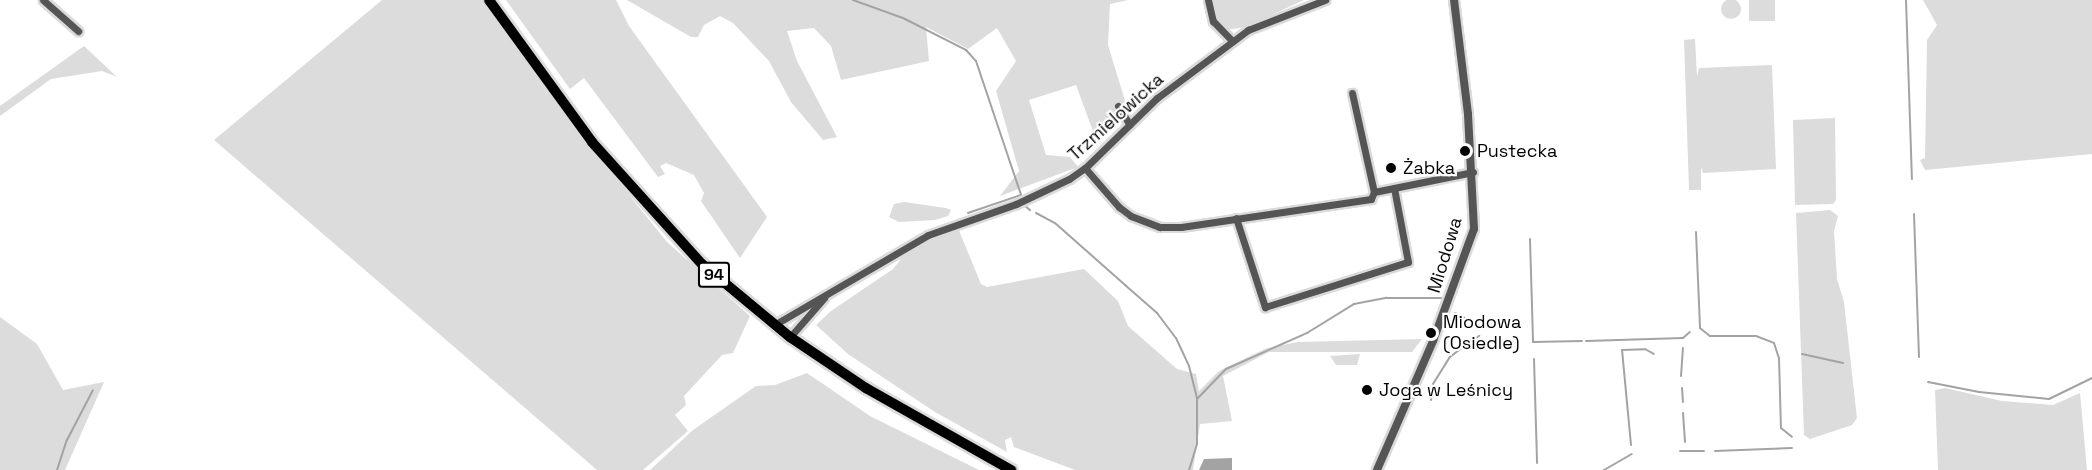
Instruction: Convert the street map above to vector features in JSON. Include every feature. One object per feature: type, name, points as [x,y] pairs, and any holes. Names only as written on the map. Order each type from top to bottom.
[{"type":"main road","name":"94","points":[[489,0],[592,142],[659,219],[702,264],[790,337],[908,415],[1011,470]]},
{"type":"street","points":[[43,0],[78,31]]},
{"type":"street","points":[[1208,0],[1213,21],[1232,41]]},
{"type":"street","name":"Trzmielowicka","points":[[774,325],[928,236],[1016,204],[1085,168],[1157,98],[1232,41],[1274,17],[1324,0]]},
{"type":"street","name":"Miodowa","points":[[1377,470],[1433,341],[1474,229],[1473,172],[1454,0]]},
{"type":"street","points":[[1085,168],[1119,207],[1160,227],[1236,218],[1260,218],[1371,199],[1374,192],[1352,93]]},
{"type":"street","points":[[1118,106],[1130,125]]},
{"type":"street","points":[[1374,192],[1473,172]]},
{"type":"street","points":[[1236,218],[1265,307],[1408,262],[1394,188]]},
{"type":"street","name":"Trzmielowicka","points":[[790,337],[826,296]]},
{"type":"shaded area","points":[[1731,-1],[1738,2],[1741,9],[1738,16],[1731,19],[1724,16],[1721,9],[1724,2]]},
{"type":"shaded area","points":[[382,0],[482,0],[546,92],[667,242],[750,316],[733,353],[722,355],[684,396],[686,405],[675,415],[688,431],[643,470],[597,470],[214,140]]},
{"type":"shaded area","points":[[506,0],[616,0],[629,26],[767,217],[740,258],[701,201],[704,193],[694,175],[666,163],[660,166],[665,174],[658,177],[584,78],[570,89]]},
{"type":"shaded area","points":[[627,0],[1128,0],[1110,4],[1108,45],[1126,104],[1094,134],[1076,85],[1029,100],[1046,155],[1070,157],[1078,167],[1000,196],[1019,171],[996,91],[1016,61],[997,28],[968,49],[926,27],[929,61],[841,80],[831,46],[814,28],[787,31],[797,61],[837,137],[823,140],[791,102],[769,61],[733,23],[720,16],[704,25],[698,37],[691,37]]},
{"type":"shaded area","points":[[1213,0],[1304,0],[1246,27],[1226,30],[1215,19]]},
{"type":"shaded area","points":[[1749,0],[1775,0],[1775,21],[1749,21]]},
{"type":"shaded area","points":[[1923,0],[2092,0],[2092,154],[1925,170],[1920,160],[1925,158],[1927,40],[1937,25]]},
{"type":"shaded area","points":[[1695,39],[1697,76],[1699,68],[1772,65],[1776,169],[1703,173],[1701,167],[1701,190],[1689,190],[1684,40]]},
{"type":"shaded area","points":[[84,46],[117,77],[102,71],[51,79],[0,116],[0,106]]},
{"type":"shaded area","points":[[1835,118],[1836,200],[1833,204],[1795,205],[1793,120]]},
{"type":"shaded area","points":[[904,202],[951,210],[948,216],[935,220],[899,222],[889,217],[894,204]]},
{"type":"shaded area","points":[[1830,210],[1838,216],[1834,231],[1837,279],[1844,302],[1857,418],[1852,425],[1810,439],[1804,435],[1796,213]]},
{"type":"shaded area","points":[[958,228],[981,284],[987,287],[1084,269],[1118,301],[1128,326],[1177,369],[1196,374],[1199,391],[1219,371],[1267,348],[1298,342],[1422,339],[1412,352],[1269,352],[1223,376],[1232,421],[1200,424],[1193,470],[1075,470],[1014,447],[1011,437],[1005,440],[1007,452],[935,412],[848,354],[816,325],[831,311],[893,269],[905,254]]},
{"type":"shaded area","points":[[0,317],[37,344],[63,390],[104,382],[65,470],[0,470]]},
{"type":"shaded area","points":[[1360,354],[1357,365],[1336,365],[1330,356]]},
{"type":"shaded area","points":[[807,373],[870,416],[979,470],[650,470],[693,430],[756,386],[775,385]]},
{"type":"shaded area","points":[[1945,388],[2002,401],[2053,405],[2080,393],[2087,470],[1938,470],[1935,390]]},
{"type":"shaded area","points":[[1232,458],[1232,470],[1199,470],[1204,459]]},
{"type":"waterway","points":[[853,0],[903,18],[966,50],[976,61],[1021,195],[968,213]]},
{"type":"waterway","points":[[1906,0],[1912,179]]},
{"type":"waterway","points":[[1024,205],[1030,210]]},
{"type":"waterway","points":[[1036,213],[1055,223],[1157,313],[1176,338],[1189,366],[1197,399],[1197,444],[1189,470]]},
{"type":"waterway","points":[[1914,214],[1919,357]]},
{"type":"waterway","points":[[1696,232],[1700,328],[1710,336],[1756,336],[1774,343],[1779,358],[1781,428],[1792,437]]},
{"type":"waterway","points":[[1530,239],[1533,342],[1582,341]]},
{"type":"waterway","points":[[1197,399],[1226,369],[1307,333],[1354,304],[1386,298],[1441,298]]},
{"type":"waterway","points":[[1455,313],[1465,318]]},
{"type":"waterway","points":[[1586,341],[1683,338],[1690,332]]},
{"type":"waterway","points":[[1472,341],[1479,336]]},
{"type":"waterway","points":[[1431,400],[1433,384],[1450,357],[1463,347]]},
{"type":"waterway","points":[[1681,376],[1683,348]]},
{"type":"waterway","points":[[1631,445],[1622,350],[1645,349],[1654,354]]},
{"type":"waterway","points":[[1802,354],[1843,363]]},
{"type":"waterway","points":[[1534,359],[1537,463]]},
{"type":"waterway","points":[[1928,382],[1979,392],[2049,399],[2092,378]]},
{"type":"waterway","points":[[1682,388],[1683,402]]},
{"type":"waterway","points":[[57,470],[67,440],[93,390]]},
{"type":"waterway","points":[[1683,413],[1685,442]]},
{"type":"waterway","points":[[1715,451],[1792,448]]},
{"type":"waterway","points":[[1680,451],[1704,451]]},
{"type":"waterway","points":[[1604,470],[1632,454]]},
{"type":"place","name":"Pustecka","points":[[1465,151]]},
{"type":"place","name":"Żabka","points":[[1391,168]]},
{"type":"place","name":"Miodowa (Osiedle)","points":[[1431,333]]},
{"type":"place","name":"Joga w Leśnicy","points":[[1367,390]]}]
